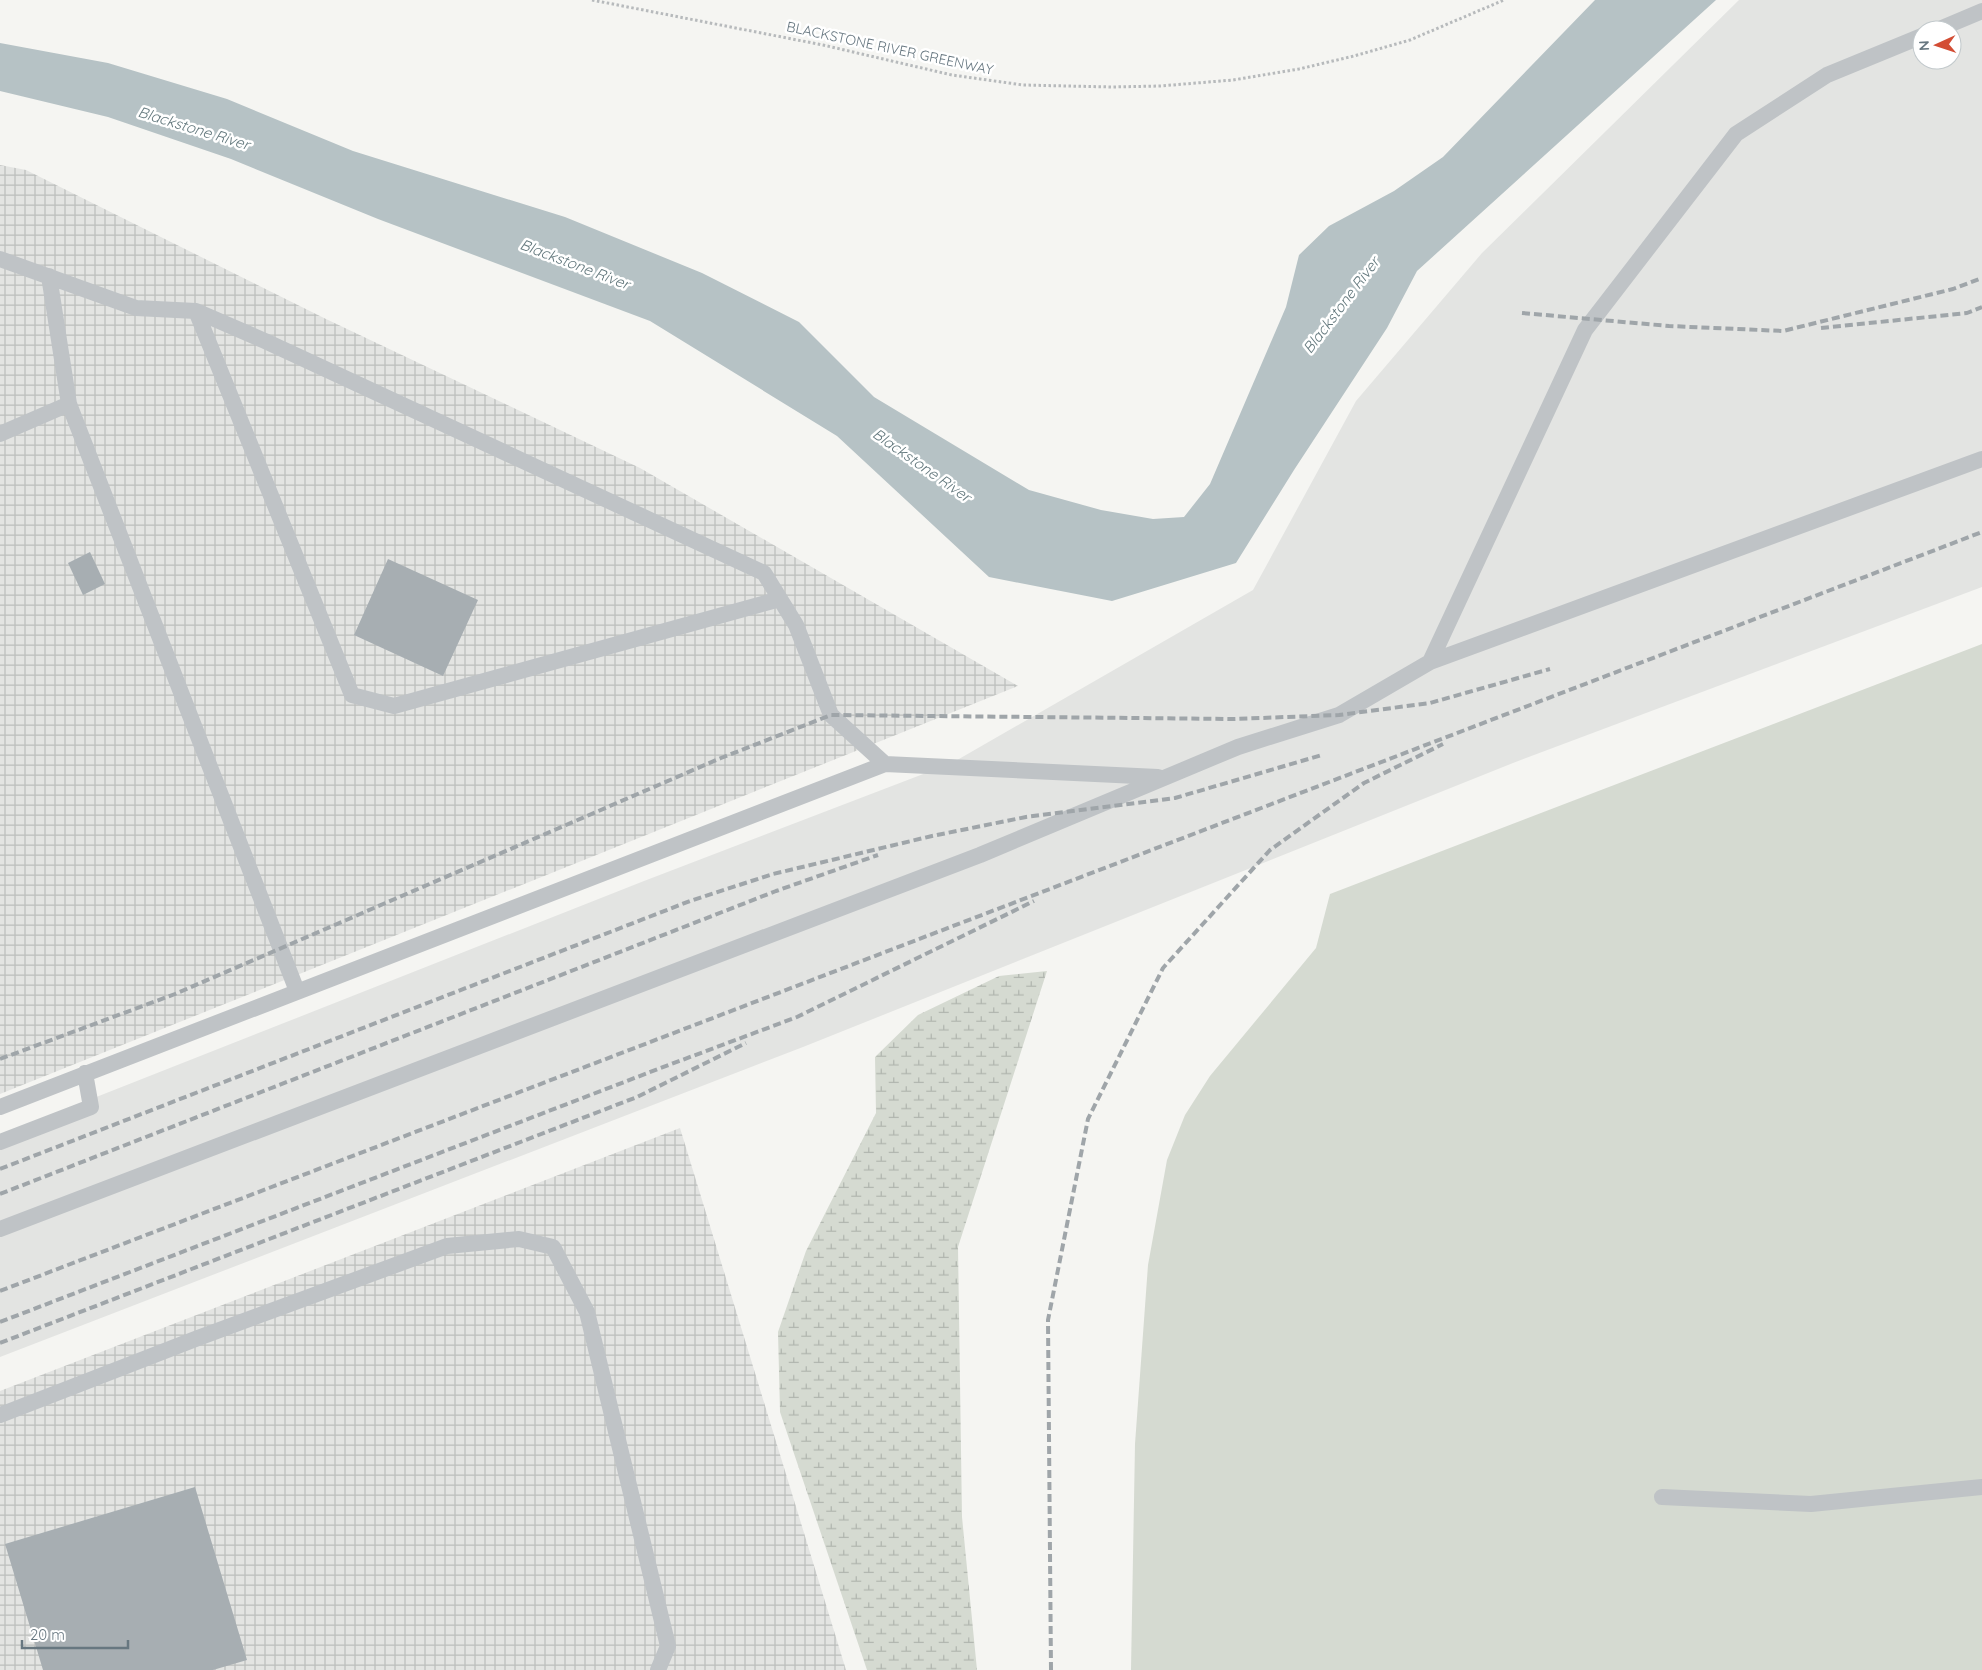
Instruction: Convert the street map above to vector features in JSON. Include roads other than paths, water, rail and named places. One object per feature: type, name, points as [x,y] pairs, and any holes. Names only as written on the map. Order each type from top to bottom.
[{"type":"lane","points":[[1961,20],[1982,11]]},
{"type":"lane","points":[[1430,662],[1585,330],[1736,134],[1827,75],[1912,40]]},
{"type":"lane","points":[[0,258],[136,308],[196,311],[265,341],[764,573],[796,625],[830,715],[885,764]]},
{"type":"lane","points":[[49,276],[69,404],[297,991]]},
{"type":"lane","points":[[196,311],[352,695],[394,706],[780,599]]},
{"type":"lane","points":[[0,434],[69,404]]},
{"type":"lane","points":[[0,1229],[970,858],[1238,747],[1339,716],[1430,662],[1982,459]]},
{"type":"lane","points":[[0,1107],[885,764],[1165,777]]},
{"type":"lane","points":[[0,1142],[91,1107],[85,1073]]},
{"type":"lane","points":[[0,1415],[198,1338],[447,1246],[519,1239],[553,1247],[587,1312],[668,1646],[658,1670]]},
{"type":"lane","points":[[1662,1497],[1811,1504],[1982,1487]]},
{"type":"water","name":"Blackstone River","points":[[1595,0],[1716,0],[1417,271],[1387,328],[1236,563],[1112,601],[989,577],[837,436],[650,321],[378,219],[231,159],[108,117],[0,91],[0,43],[108,63],[227,99],[353,151],[565,217],[702,273],[799,322],[874,397],[1029,490],[1101,510],[1153,519],[1184,517],[1210,484],[1286,307],[1299,255],[1329,226],[1394,191],[1443,157]]},
{"type":"railway","points":[[1522,313],[1669,326],[1783,331],[1953,289],[1982,278]]},
{"type":"railway","points":[[1821,328],[1967,313],[1982,307]]},
{"type":"railway","points":[[0,1291],[1982,532]]},
{"type":"railway","points":[[0,1059],[175,994],[721,758],[831,715],[1234,719],[1339,715],[1430,703],[1550,669]]},
{"type":"railway","points":[[1051,1670],[1048,1320],[1088,1119],[1163,968],[1270,850],[1364,783],[1443,744]]},
{"type":"railway","points":[[0,1169],[690,901],[773,874],[932,836],[1026,817],[1175,798],[1322,755]]},
{"type":"railway","points":[[0,1194],[776,891],[878,855]]},
{"type":"railway","points":[[0,1322],[797,1017],[1034,901]]},
{"type":"railway","points":[[0,1343],[637,1097],[746,1043]]}]
